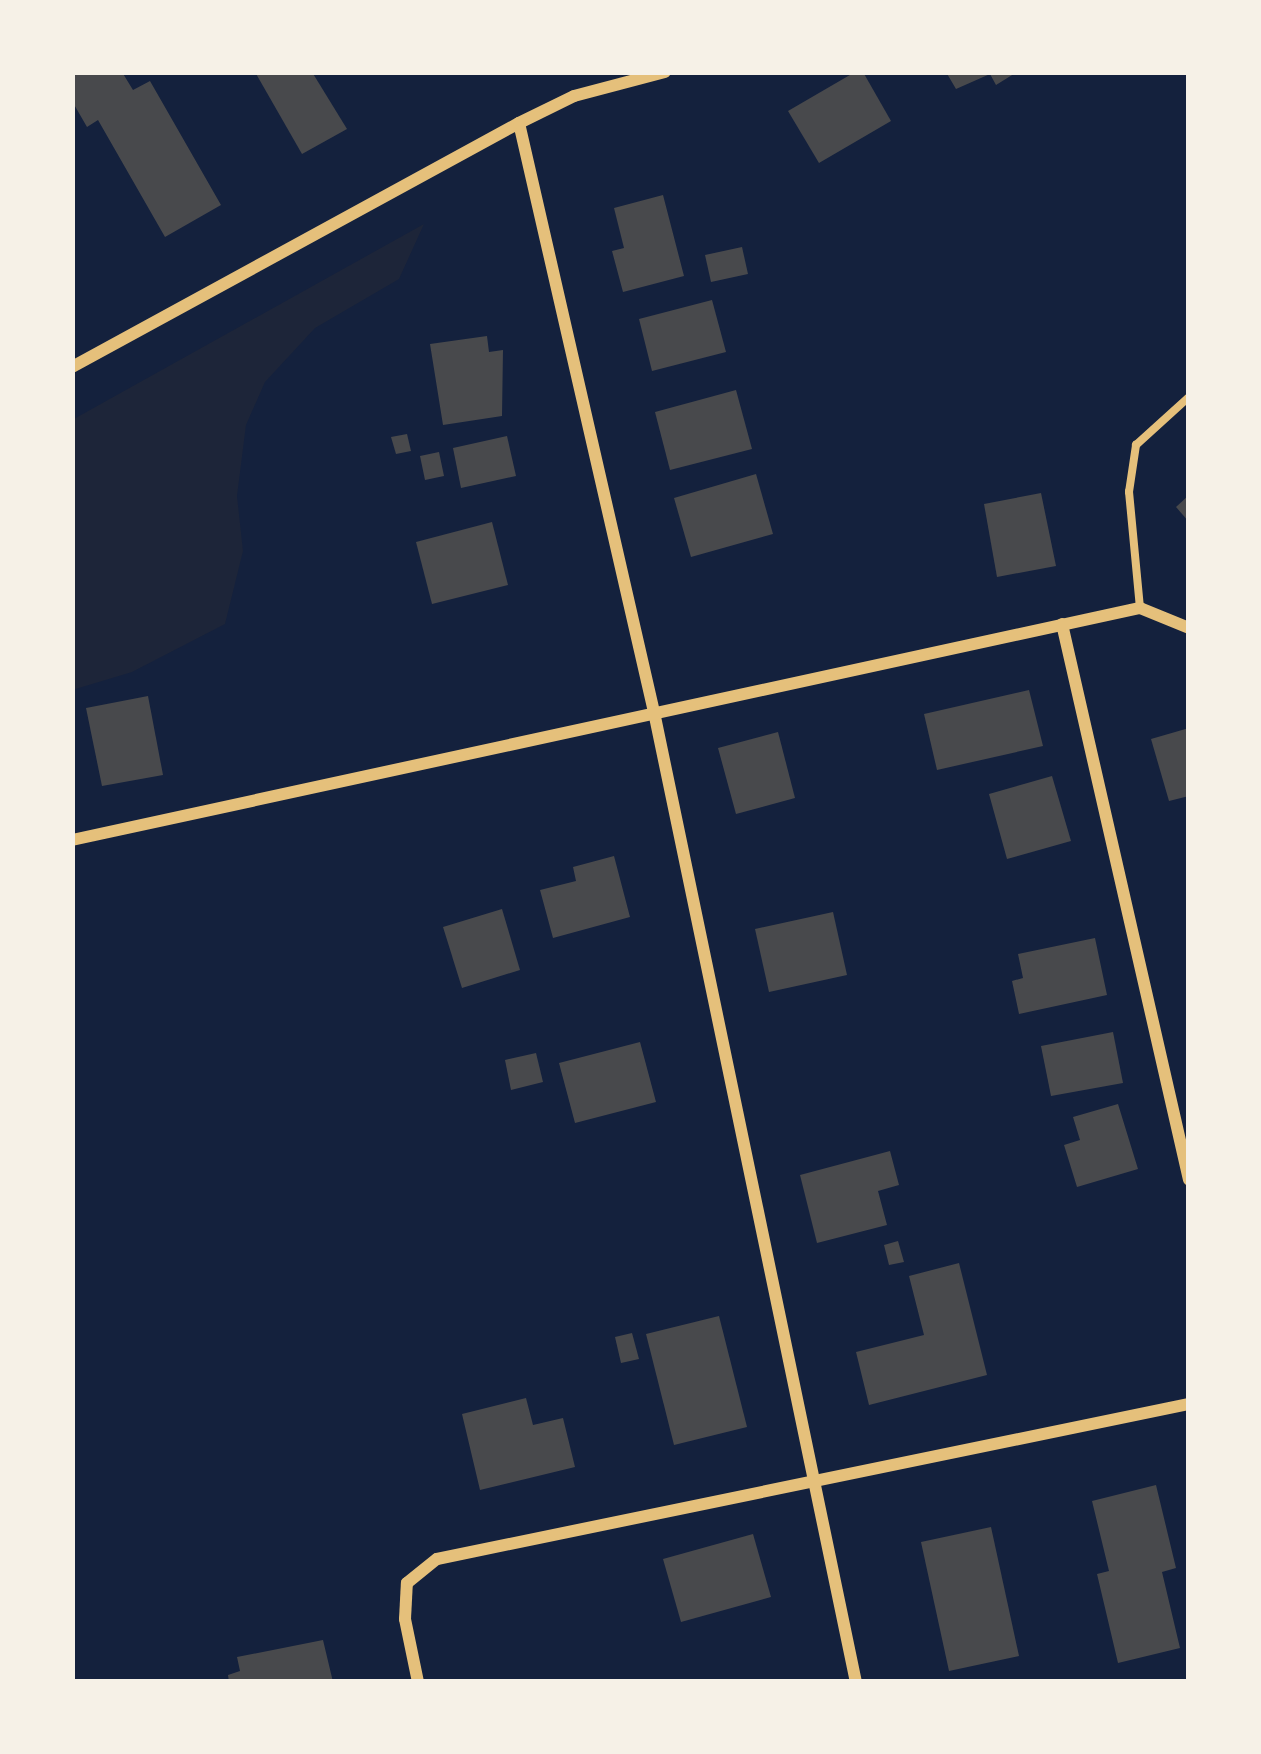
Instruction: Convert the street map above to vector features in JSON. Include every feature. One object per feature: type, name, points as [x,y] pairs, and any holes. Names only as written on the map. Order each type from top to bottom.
[{"type":"street","points":[[72,367],[519,123],[574,96],[665,72]]},
{"type":"street","points":[[519,123],[654,712],[856,1682]]},
{"type":"street","points":[[72,840],[1140,608],[1189,628]]},
{"type":"street","points":[[1062,624],[1189,1180]]},
{"type":"street","points":[[418,1682],[405,1619],[407,1583],[437,1559],[814,1486],[1189,1404]]},
{"type":"lane","points":[[1140,608],[1129,492],[1136,446],[1189,397]]},
{"type":"shaded area","points":[[424,224],[399,279],[315,328],[265,382],[246,425],[237,496],[243,551],[225,624],[132,672],[72,690],[72,420]]},
{"type":"building","points":[[72,72],[122,72],[133,90],[150,81],[221,205],[165,237],[98,120],[87,127],[72,101]]},
{"type":"building","points":[[255,72],[312,72],[347,129],[302,154]]},
{"type":"building","points":[[855,72],[863,72],[891,121],[819,163],[788,111]]},
{"type":"building","points":[[946,72],[1017,72],[996,85],[990,74],[956,89]]},
{"type":"building","points":[[663,195],[684,276],[623,292],[612,251],[624,248],[614,208]]},
{"type":"building","points":[[742,247],[748,274],[711,282],[705,255]]},
{"type":"building","points":[[712,300],[726,352],[652,371],[639,319]]},
{"type":"building","points":[[487,336],[489,352],[503,350],[502,416],[443,425],[430,344]]},
{"type":"building","points":[[736,390],[752,449],[670,470],[655,412]]},
{"type":"building","points":[[407,434],[411,451],[396,454],[391,437]]},
{"type":"building","points":[[507,436],[516,476],[461,488],[453,448]]},
{"type":"building","points":[[439,452],[444,476],[425,480],[420,456]]},
{"type":"building","points":[[756,474],[773,534],[691,557],[674,498]]},
{"type":"building","points":[[1041,493],[1056,566],[997,577],[984,504]]},
{"type":"building","points":[[1189,495],[1189,522],[1176,507]]},
{"type":"building","points":[[492,522],[508,585],[432,604],[416,542]]},
{"type":"building","points":[[1029,690],[1043,746],[937,770],[924,714]]},
{"type":"building","points":[[148,696],[163,775],[102,786],[86,708]]},
{"type":"building","points":[[1189,728],[1189,796],[1169,801],[1151,739]]},
{"type":"building","points":[[778,732],[795,798],[736,814],[718,748]]},
{"type":"building","points":[[1052,776],[1071,841],[1007,859],[989,794]]},
{"type":"building","points":[[614,856],[630,917],[553,938],[540,890],[576,881],[573,867]]},
{"type":"building","points":[[502,909],[520,970],[462,988],[443,927]]},
{"type":"building","points":[[833,912],[847,975],[769,992],[755,929]]},
{"type":"building","points":[[1095,938],[1107,995],[1019,1014],[1012,981],[1023,978],[1018,954]]},
{"type":"building","points":[[1113,1032],[1123,1083],[1051,1096],[1041,1046]]},
{"type":"building","points":[[640,1042],[656,1102],[575,1123],[559,1063]]},
{"type":"building","points":[[536,1053],[543,1082],[511,1090],[505,1060]]},
{"type":"building","points":[[1118,1104],[1138,1169],[1077,1187],[1064,1145],[1080,1140],[1073,1117]]},
{"type":"building","points":[[890,1151],[899,1185],[878,1191],[887,1225],[817,1243],[800,1175]]},
{"type":"building","points":[[898,1241],[904,1262],[889,1265],[884,1245]]},
{"type":"building","points":[[959,1263],[987,1375],[869,1405],[856,1352],[924,1335],[909,1276]]},
{"type":"building","points":[[719,1316],[747,1427],[674,1445],[646,1334]]},
{"type":"building","points":[[632,1333],[639,1359],[621,1363],[615,1337]]},
{"type":"building","points":[[526,1398],[533,1425],[563,1418],[575,1467],[480,1490],[462,1414]]},
{"type":"building","points":[[1156,1485],[1176,1568],[1162,1572],[1180,1648],[1118,1663],[1097,1574],[1109,1571],[1092,1501]]},
{"type":"building","points":[[991,1527],[1019,1656],[949,1671],[921,1542]]},
{"type":"building","points":[[753,1534],[771,1597],[681,1622],[663,1559]]},
{"type":"building","points":[[323,1640],[333,1682],[229,1682],[228,1675],[240,1671],[237,1657]]}]
